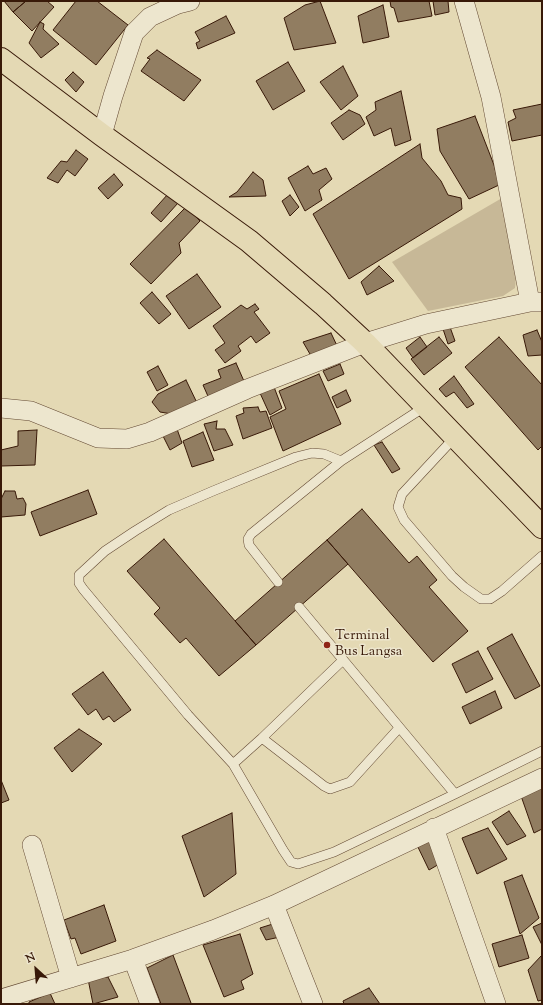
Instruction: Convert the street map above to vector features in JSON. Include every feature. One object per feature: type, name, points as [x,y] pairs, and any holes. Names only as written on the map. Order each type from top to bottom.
[{"type":"highway","points":[[1,59],[102,135],[249,241],[323,304],[365,343],[542,527]]},
{"type":"street","points":[[102,135],[134,33],[150,18],[178,4],[190,1]]},
{"type":"street","points":[[1,408],[31,411],[98,438],[127,439],[150,432],[247,389],[365,343],[426,324],[536,302],[491,97],[464,1]]},
{"type":"street","points":[[1,999],[133,959],[213,930],[274,905],[542,778]]},
{"type":"street","points":[[434,828],[496,1004]]},
{"type":"street","points":[[32,845],[71,978]]},
{"type":"street","points":[[274,905],[313,1004]]},
{"type":"street","points":[[133,959],[150,1004]]},
{"type":"lane","points":[[278,582],[249,545],[249,537],[262,523],[341,461],[426,406]]},
{"type":"lane","points":[[455,437],[402,494],[398,507],[404,520],[456,580],[481,598],[490,599],[502,591],[542,556]]},
{"type":"lane","points":[[341,461],[324,454],[312,453],[296,457],[169,510],[105,551],[87,566],[80,575],[79,583],[188,715],[233,764],[291,862],[298,864],[334,852],[542,751]]},
{"type":"lane","points":[[299,607],[455,794]]},
{"type":"lane","points":[[233,764],[343,660]]},
{"type":"lane","points":[[262,738],[324,786],[330,788],[350,782],[399,728]]},
{"type":"shaded area","points":[[502,198],[516,277],[515,288],[503,296],[428,311],[392,262]]},
{"type":"building","points":[[4,1],[26,1],[13,12]]},
{"type":"building","points":[[26,1],[47,1],[54,7],[32,31],[13,12]]},
{"type":"building","points":[[76,1],[97,1],[128,25],[96,65],[53,30]]},
{"type":"building","points":[[320,1],[336,43],[294,50],[284,18],[305,5]]},
{"type":"building","points":[[390,1],[429,1],[432,16],[398,22],[394,8],[391,7]]},
{"type":"building","points":[[433,1],[448,1],[449,12],[435,15]]},
{"type":"building","points":[[383,5],[389,37],[363,43],[358,16]]},
{"type":"building","points":[[226,16],[235,33],[198,49],[196,43],[200,41],[195,32]]},
{"type":"building","points":[[40,22],[44,24],[43,29],[59,44],[41,58],[29,43]]},
{"type":"building","points":[[157,50],[201,80],[184,101],[141,71],[150,59],[147,58]]},
{"type":"building","points":[[288,62],[305,91],[273,110],[256,81]]},
{"type":"building","points":[[343,66],[358,96],[341,110],[320,82]]},
{"type":"building","points":[[73,72],[84,82],[76,92],[65,80]]},
{"type":"building","points":[[401,91],[411,140],[395,146],[391,128],[374,136],[366,117],[376,110],[375,102]]},
{"type":"building","points":[[542,104],[542,135],[512,141],[508,122],[516,118],[513,110]]},
{"type":"building","points":[[349,110],[360,115],[365,124],[343,140],[331,123]]},
{"type":"building","points":[[475,116],[494,165],[499,185],[469,199],[440,151],[437,129]]},
{"type":"building","points":[[420,144],[422,158],[441,181],[448,195],[461,198],[462,209],[349,279],[313,214]]},
{"type":"building","points":[[76,150],[88,159],[75,176],[67,170],[58,183],[47,178],[61,161],[67,162]]},
{"type":"building","points":[[308,166],[313,174],[326,168],[332,179],[319,190],[322,200],[305,211],[288,178]]},
{"type":"building","points":[[253,172],[263,180],[266,196],[229,197],[237,192]]},
{"type":"building","points":[[114,174],[123,185],[108,199],[98,188]]},
{"type":"building","points":[[168,194],[178,203],[161,222],[151,213]]},
{"type":"building","points":[[290,195],[299,207],[290,216],[282,201]]},
{"type":"building","points":[[186,207],[200,221],[179,243],[181,253],[151,284],[130,264]]},
{"type":"building","points":[[379,266],[394,281],[367,295],[361,282]]},
{"type":"building","points":[[197,274],[221,307],[189,329],[166,296]]},
{"type":"building","points":[[152,292],[171,314],[159,324],[140,303]]},
{"type":"building","points":[[255,304],[259,309],[254,312],[270,333],[256,343],[251,336],[238,346],[241,351],[225,363],[215,350],[225,343],[213,326],[241,305],[247,309]]},
{"type":"building","points":[[450,327],[455,341],[448,344],[443,329]]},
{"type":"building","points":[[537,330],[542,342],[542,355],[528,356],[523,335]]},
{"type":"building","points":[[331,333],[339,350],[314,361],[303,342]]},
{"type":"building","points":[[420,337],[427,347],[413,358],[406,348]]},
{"type":"building","points":[[439,337],[452,353],[424,375],[411,359]]},
{"type":"building","points":[[499,337],[542,385],[542,446],[538,450],[465,367]]},
{"type":"building","points":[[236,363],[247,388],[211,403],[203,385],[221,378],[218,370]]},
{"type":"building","points":[[340,364],[344,374],[328,381],[323,371]]},
{"type":"building","points":[[158,366],[168,385],[157,391],[147,372]]},
{"type":"building","points":[[319,374],[341,424],[283,451],[270,417],[286,409],[279,391]]},
{"type":"building","points":[[454,376],[474,404],[467,408],[454,392],[446,397],[439,389]]},
{"type":"building","points":[[186,380],[198,405],[178,415],[160,412],[152,402],[158,394]]},
{"type":"building","points":[[274,387],[282,408],[270,415],[260,393]]},
{"type":"building","points":[[346,390],[351,401],[337,408],[332,397]]},
{"type":"building","points":[[258,407],[260,412],[266,411],[272,428],[243,439],[236,416],[244,413],[243,408]]},
{"type":"building","points":[[217,421],[216,429],[225,429],[233,445],[214,451],[204,424]]},
{"type":"building","points":[[177,429],[182,443],[170,450],[162,434]]},
{"type":"building","points":[[37,430],[35,465],[1,466],[1,450],[18,446],[18,431]]},
{"type":"building","points":[[203,432],[214,460],[192,467],[183,441]]},
{"type":"building","points":[[382,442],[400,469],[392,473],[374,445]]},
{"type":"building","points":[[88,490],[97,514],[40,536],[31,512]]},
{"type":"building","points":[[5,491],[15,491],[17,499],[23,498],[26,504],[25,515],[1,517],[1,499]]},
{"type":"building","points":[[362,509],[409,563],[417,556],[437,580],[429,587],[468,631],[433,662],[327,540]]},
{"type":"building","points":[[164,539],[256,645],[219,676],[186,638],[180,643],[154,614],[160,608],[127,571]]},
{"type":"building","points":[[327,540],[348,564],[256,645],[235,621]]},
{"type":"building","points":[[512,634],[540,686],[515,699],[487,648]]},
{"type":"building","points":[[478,651],[493,679],[466,693],[452,664]]},
{"type":"building","points":[[103,672],[131,710],[114,722],[109,716],[103,720],[96,709],[88,715],[72,694]]},
{"type":"building","points":[[495,691],[502,708],[470,724],[462,707]]},
{"type":"building","points":[[79,729],[102,744],[72,772],[54,748]]},
{"type":"building","points":[[1,780],[9,800],[1,803]]},
{"type":"building","points":[[542,785],[542,829],[534,833],[520,793]]},
{"type":"building","points":[[509,811],[526,836],[507,845],[492,822]]},
{"type":"building","points":[[232,813],[236,874],[204,897],[182,836]]},
{"type":"building","points":[[488,828],[507,859],[477,874],[462,838]]},
{"type":"building","points":[[432,840],[441,863],[429,870],[416,843]]},
{"type":"building","points":[[522,875],[539,918],[520,934],[504,882]]},
{"type":"building","points":[[104,905],[116,941],[81,954],[75,938],[71,939],[64,920]]},
{"type":"building","points":[[276,923],[280,937],[266,940],[260,928]]},
{"type":"building","points":[[542,923],[542,945],[533,927]]},
{"type":"building","points":[[240,934],[253,974],[241,981],[244,989],[224,997],[203,945]]},
{"type":"building","points":[[522,935],[529,958],[499,967],[492,944]]},
{"type":"building","points":[[173,955],[191,1003],[189,1004],[161,1004],[147,968]]},
{"type":"building","points":[[542,955],[542,1000],[538,1001],[528,970]]},
{"type":"building","points":[[108,977],[118,997],[93,1004],[88,979]]},
{"type":"building","points":[[369,988],[380,1004],[344,1004],[343,1001]]},
{"type":"building","points":[[50,993],[55,1004],[29,1004],[29,1002]]},
{"type":"place","name":"Terminal Bus Langsa","points":[[327,645]]}]
